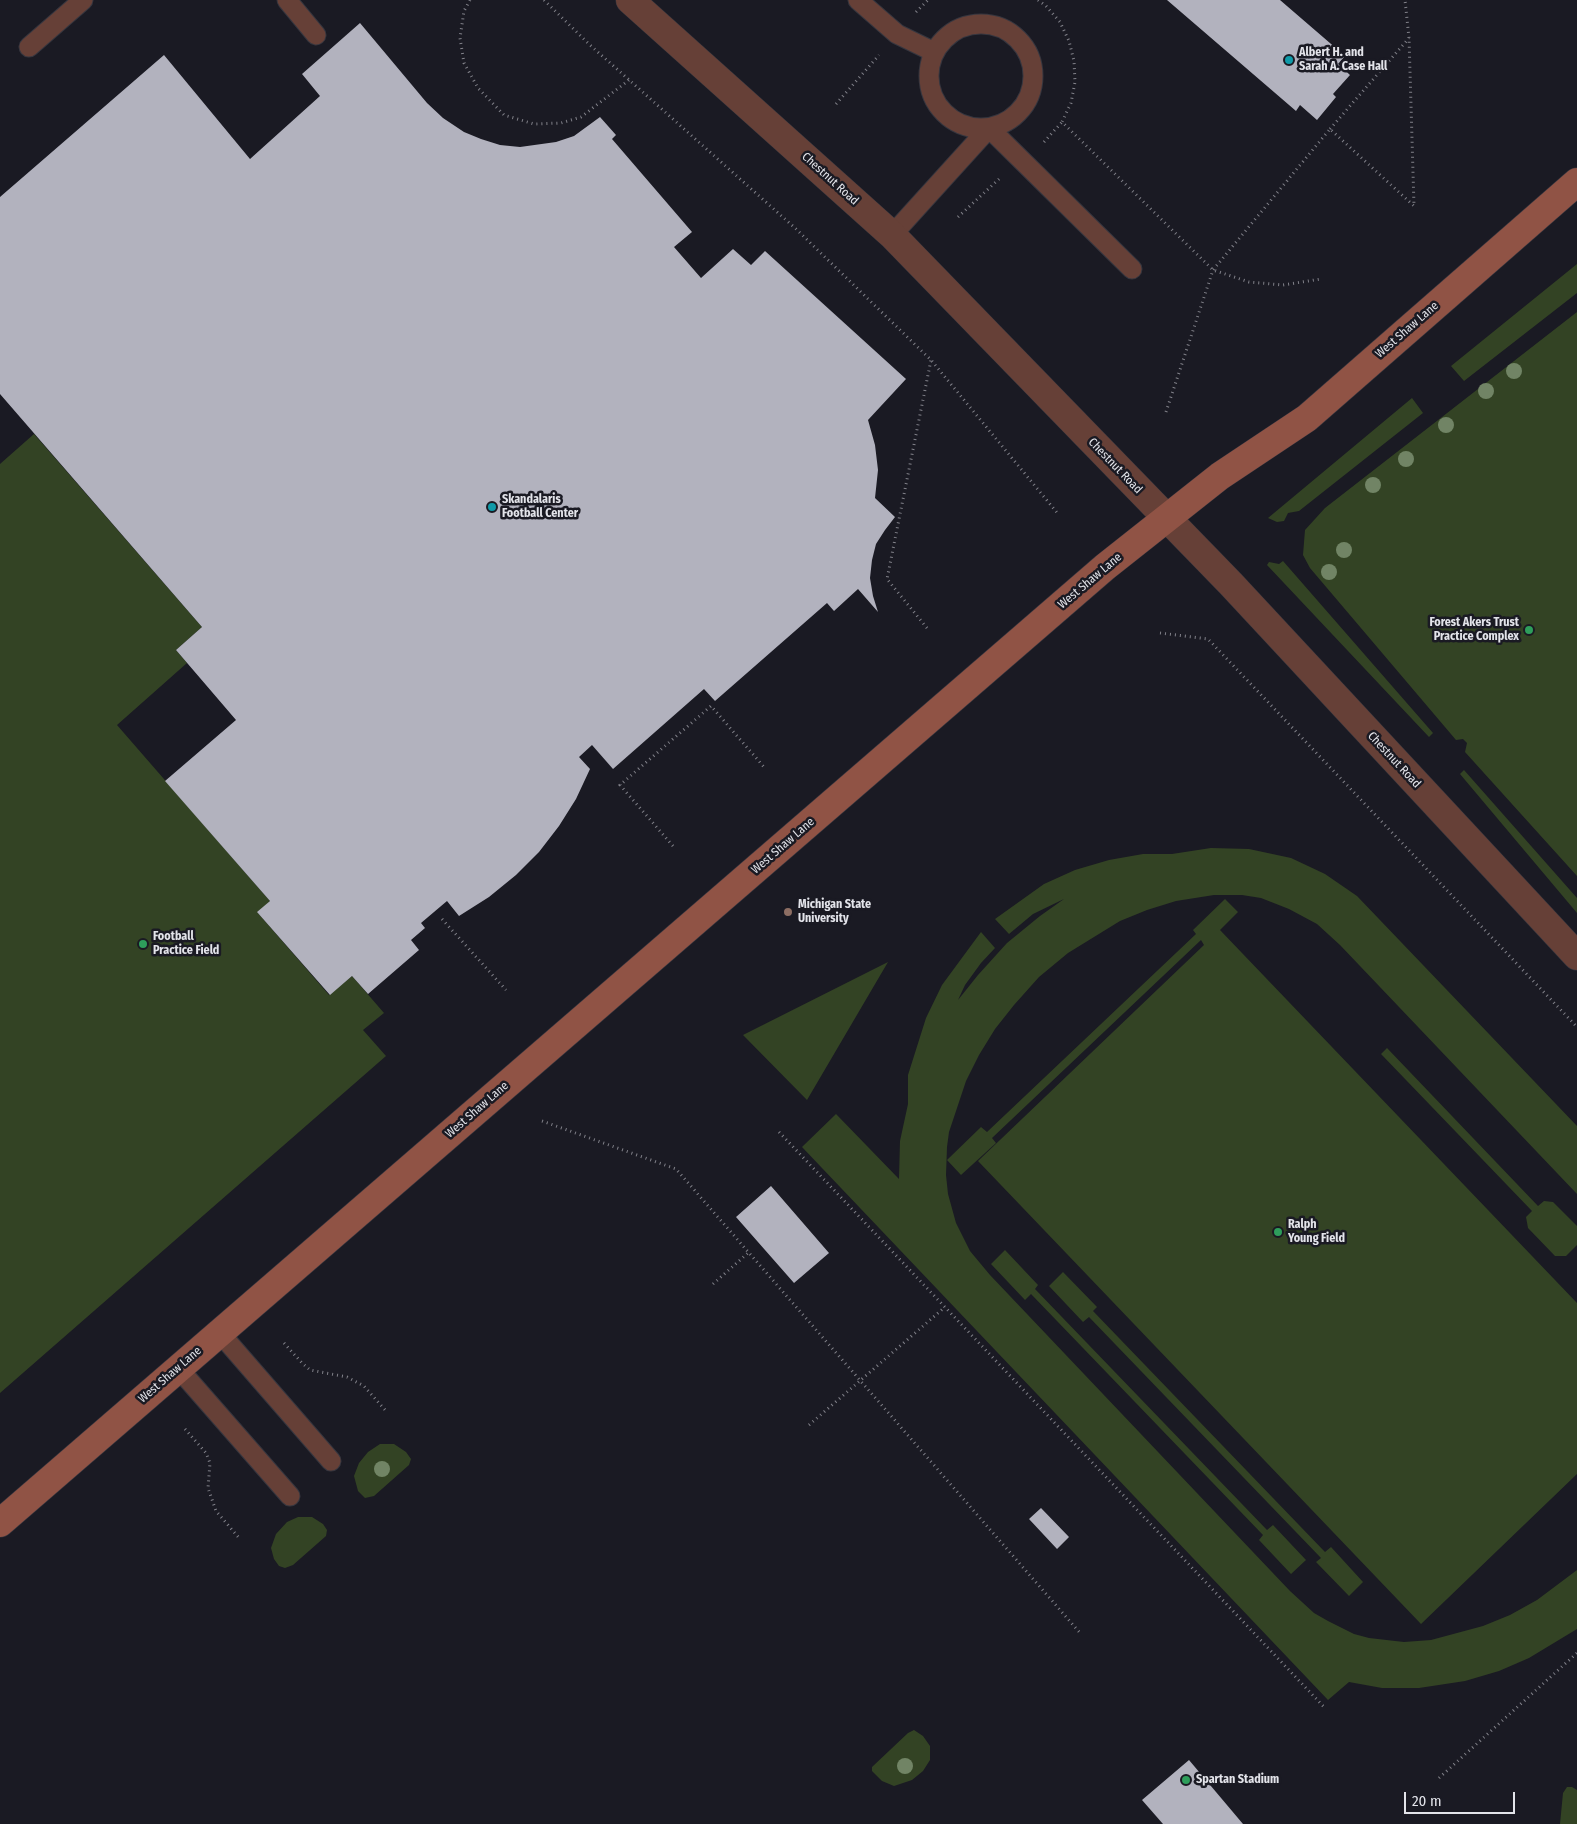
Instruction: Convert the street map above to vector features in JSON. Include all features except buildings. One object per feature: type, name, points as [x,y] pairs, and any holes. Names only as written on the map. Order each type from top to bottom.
[{"type":"street","name":"Chestnut Road","points":[[630,0],[892,235],[1231,584],[1577,956]]},
{"type":"street","name":"West Shaw Lane","points":[[0,1523],[1105,567],[1220,476],[1307,418],[1577,182]]},
{"type":"lane","points":[[29,47],[84,0]]},
{"type":"lane","points":[[287,0],[316,35]]},
{"type":"lane","points":[[858,0],[897,34],[934,52]]},
{"type":"lane","points":[[970,24],[996,25],[1011,32],[1024,45],[1032,61],[1034,79],[1030,96],[1020,112],[1006,122],[989,128],[972,128],[956,123],[943,113],[934,100],[929,84],[929,68],[934,52],[944,39],[957,29],[970,24]]},
{"type":"lane","points":[[892,235],[989,128]]},
{"type":"lane","points":[[989,128],[1132,269]]},
{"type":"lane","points":[[219,1332],[331,1461]]},
{"type":"lane","points":[[178,1368],[290,1496]]},
{"type":"path","points":[[470,0],[464,11],[460,38],[464,63],[478,88],[504,116],[534,124],[561,123],[581,116],[629,80]]},
{"type":"path","points":[[544,0],[590,45],[796,228],[931,360],[1059,515]]},
{"type":"path","points":[[1038,0],[1060,22],[1070,41],[1074,61],[1075,82],[1071,103],[1062,122],[1213,270],[1249,282],[1283,285],[1321,279]]},
{"type":"path","points":[[1330,129],[1414,206],[1409,38],[1405,0]]},
{"type":"path","points":[[1166,412],[1213,270],[1330,129],[1409,38]]},
{"type":"path","points":[[927,628],[887,578],[931,360]]},
{"type":"path","points":[[1160,632],[1208,639],[1577,1027]]},
{"type":"path","points":[[673,846],[620,785],[711,706],[764,768]]},
{"type":"path","points":[[442,919],[506,990]]},
{"type":"path","points":[[542,1121],[676,1169],[1081,1634]]},
{"type":"path","points":[[779,1132],[1324,1707]]},
{"type":"path","points":[[712,1284],[748,1253]]},
{"type":"path","points":[[808,1425],[945,1307]]},
{"type":"path","points":[[284,1343],[310,1370],[347,1376],[364,1386],[387,1412]]},
{"type":"path","points":[[185,1429],[206,1453],[210,1463],[208,1488],[216,1511],[240,1539]]},
{"type":"path","points":[[1439,1778],[1577,1653]]},
{"type":"green space","points":[[1577,264],[1577,293],[1464,381],[1451,366]]},
{"type":"green space","points":[[1577,312],[1577,876],[1465,752],[1467,743],[1463,739],[1456,740],[1310,568],[1303,555],[1305,530],[1325,508]]},
{"type":"green space","points":[[1412,398],[1423,413],[1299,511],[1288,513],[1284,521],[1277,522],[1268,518]]},
{"type":"green space","name":"Football Practice Field","points":[[34,434],[202,627],[176,650],[187,663],[117,725],[270,901],[258,913],[329,995],[352,976],[384,1013],[363,1030],[386,1056],[0,1393],[0,464]]},
{"type":"green space","points":[[1283,561],[1433,733],[1429,737],[1267,565],[1269,562],[1279,564]]},
{"type":"green space","points":[[1464,770],[1577,898],[1577,913],[1460,774]]},
{"type":"green space","points":[[1211,848],[1249,849],[1291,858],[1325,874],[1357,896],[1577,1126],[1577,1194],[1340,945],[1317,924],[1289,909],[1261,898],[1242,895],[1214,895],[1176,901],[1120,921],[1068,953],[1039,977],[995,1029],[966,1081],[949,1132],[946,1175],[948,1194],[956,1223],[970,1251],[990,1275],[1290,1591],[1314,1613],[1328,1621],[1354,1634],[1369,1638],[1404,1642],[1431,1640],[1483,1626],[1510,1615],[1537,1600],[1577,1570],[1577,1629],[1529,1658],[1499,1671],[1465,1681],[1419,1688],[1382,1688],[1349,1682],[1328,1700],[802,1147],[836,1114],[899,1179],[900,1141],[908,1104],[908,1075],[926,1018],[942,985],[981,932],[995,948],[965,985],[958,1000],[1007,943],[1064,899],[1033,914],[1009,934],[995,919],[1044,884],[1075,870],[1109,860],[1143,854],[1172,854]]},
{"type":"green space","name":"Ralph Young Field","points":[[1225,899],[1238,912],[1220,930],[1577,1303],[1577,1474],[1421,1624],[978,1161],[1204,945],[1201,940],[992,1138],[996,1143],[961,1175],[947,1160],[981,1127],[987,1132],[1196,934],[1193,930]]},
{"type":"green space","points":[[888,962],[807,1100],[743,1035]]},
{"type":"green space","points":[[1387,1048],[1538,1206],[1544,1201],[1553,1202],[1577,1226],[1577,1245],[1566,1256],[1555,1256],[1528,1228],[1526,1217],[1532,1211],[1381,1054]]},
{"type":"green space","points":[[1005,1250],[1038,1285],[1035,1289],[1267,1530],[1273,1525],[1306,1560],[1291,1574],[1259,1540],[1263,1535],[1031,1294],[1025,1300],[991,1264]]},
{"type":"green space","points":[[1063,1272],[1097,1307],[1093,1311],[1325,1552],[1331,1547],[1363,1582],[1349,1596],[1316,1562],[1321,1558],[1089,1317],[1083,1322],[1049,1286]]},
{"type":"green space","points":[[380,1444],[394,1444],[406,1452],[411,1459],[409,1465],[374,1496],[365,1498],[358,1491],[354,1476],[359,1463],[368,1452]]},
{"type":"green space","points":[[298,1517],[312,1517],[323,1524],[327,1530],[326,1536],[293,1565],[285,1568],[279,1566],[274,1559],[271,1548],[276,1534],[287,1522]]},
{"type":"green space","points":[[914,1730],[923,1736],[930,1746],[930,1760],[923,1771],[912,1780],[894,1786],[882,1781],[872,1771],[872,1767],[908,1733]]},
{"type":"green space","points":[[1567,1787],[1577,1790],[1577,1824],[1560,1824],[1563,1793]]},
{"type":"place","name":"Albert H. and Sarah A. Case Hall","points":[[1289,60]]},
{"type":"place","name":"Skandalaris Football Center","points":[[492,507]]},
{"type":"place","name":"Forest Akers Trust Practice Complex","points":[[1529,630]]},
{"type":"place","name":"Michigan State University","points":[[788,912]]},
{"type":"place","name":"Football Practice Field","points":[[143,944]]},
{"type":"place","name":"Ralph Young Field","points":[[1278,1232]]},
{"type":"place","name":"Spartan Stadium","points":[[1186,1780]]}]
